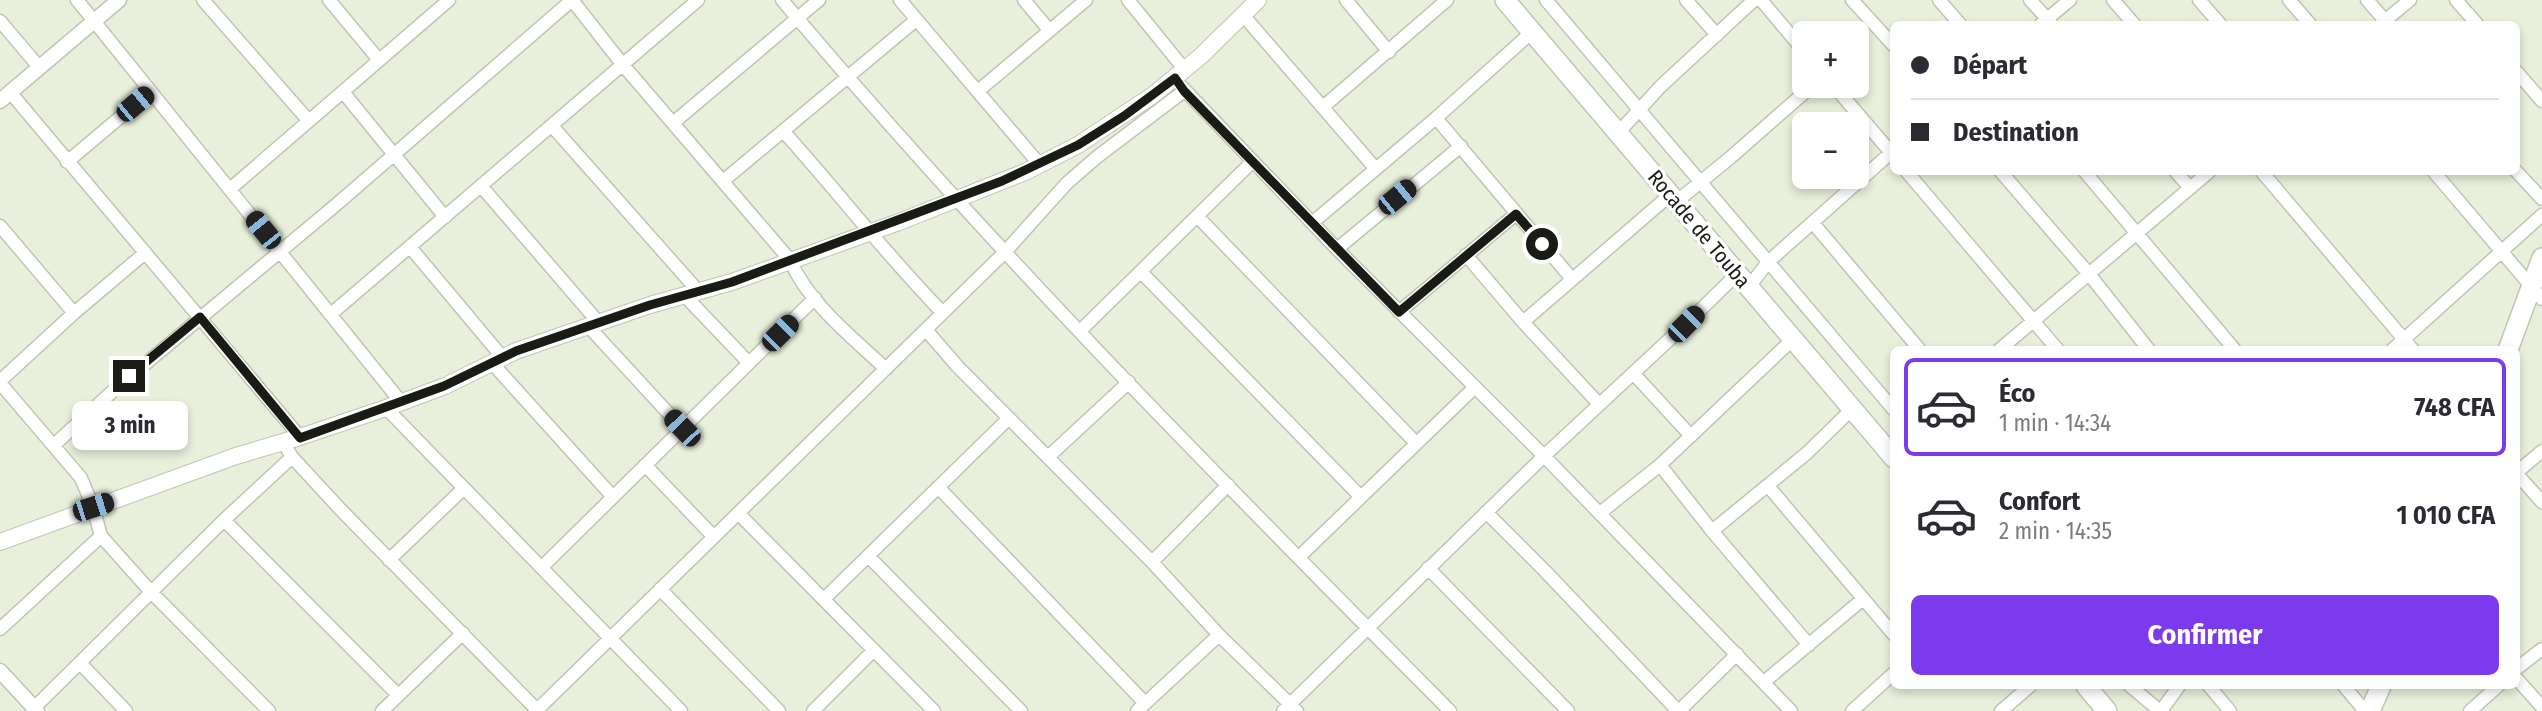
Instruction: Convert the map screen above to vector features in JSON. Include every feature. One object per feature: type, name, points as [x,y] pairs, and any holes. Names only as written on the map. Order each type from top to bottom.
[{"type":"main road","points":[[0,542],[236,456],[300,438],[393,405],[444,386],[516,351],[871,232],[1040,164],[1101,132],[1181,80],[1258,0]]},
{"type":"main road","name":"Rocade de Touba","points":[[1505,0],[1792,340],[1852,409],[1890,447]]},
{"type":"main road","points":[[2510,346],[2537,292],[2542,258]]},
{"type":"main road","points":[[2089,689],[2107,711]]},
{"type":"main road","points":[[2370,711],[2380,689]]},
{"type":"street","points":[[77,0],[331,314],[393,405],[463,489],[681,711]]},
{"type":"street","points":[[119,0],[5,97],[67,162],[300,438]]},
{"type":"street","points":[[203,0],[308,120]]},
{"type":"street","points":[[329,0],[379,60]]},
{"type":"street","points":[[230,189],[449,0]]},
{"type":"street","points":[[54,444],[572,0],[623,65],[790,260],[815,299],[886,369]]},
{"type":"street","points":[[331,314],[698,0]]},
{"type":"street","points":[[782,0],[1005,252],[1450,711]]},
{"type":"street","points":[[673,123],[819,0]]},
{"type":"street","points":[[900,0],[1040,164]]},
{"type":"street","points":[[1024,0],[1049,30]]},
{"type":"street","points":[[978,91],[1086,0]]},
{"type":"street","points":[[1128,0],[1181,80],[1254,161],[1791,711]]},
{"type":"street","points":[[1346,0],[1389,52]]},
{"type":"street","points":[[1323,107],[1447,0]]},
{"type":"street","points":[[1546,0],[1890,405]]},
{"type":"street","points":[[1686,0],[1717,35]]},
{"type":"street","points":[[1618,133],[1661,86],[1754,0]]},
{"type":"street","points":[[1761,0],[1792,37]]},
{"type":"street","points":[[1852,0],[1890,42]]},
{"type":"street","points":[[1939,0],[1957,21]]},
{"type":"street","points":[[2030,0],[2046,21]]},
{"type":"street","points":[[2049,21],[2070,0]]},
{"type":"street","points":[[2113,0],[2131,21]]},
{"type":"street","points":[[2200,0],[2218,21]]},
{"type":"street","points":[[2289,0],[2306,21]]},
{"type":"street","points":[[2367,0],[2383,21]]},
{"type":"street","points":[[2387,21],[2410,0]]},
{"type":"street","points":[[2456,0],[2474,21]]},
{"type":"street","points":[[1243,15],[1375,168]]},
{"type":"street","points":[[723,181],[916,20]]},
{"type":"street","points":[[0,21],[39,67]]},
{"type":"street","points":[[1312,223],[1532,32]]},
{"type":"street","points":[[2520,76],[2542,101]]},
{"type":"street","points":[[283,442],[292,457],[389,560],[537,711],[1005,252],[1067,183],[1181,80]]},
{"type":"street","points":[[67,162],[150,92]]},
{"type":"street","points":[[343,92],[444,217]]},
{"type":"street","points":[[1523,322],[1673,198],[1701,182],[1798,98]]},
{"type":"street","points":[[1845,98],[1890,150]]},
{"type":"street","points":[[1436,118],[1572,279]]},
{"type":"street","points":[[552,126],[749,363]]},
{"type":"street","points":[[784,132],[887,254],[943,313]]},
{"type":"street","points":[[1337,249],[1461,146]]},
{"type":"street","points":[[926,330],[1152,562],[1290,709],[1367,628],[1599,404],[1890,156]]},
{"type":"street","points":[[1080,331],[1254,161]]},
{"type":"street","points":[[1910,175],[2055,346]]},
{"type":"street","points":[[2004,175],[2089,274],[2146,346]]},
{"type":"street","points":[[2088,175],[2232,346]]},
{"type":"street","points":[[2179,175],[2190,188]]},
{"type":"street","points":[[2004,346],[2205,175]]},
{"type":"street","points":[[2265,175],[2409,345],[2502,251],[2542,215]]},
{"type":"street","points":[[2437,175],[2537,292]]},
{"type":"street","points":[[2520,175],[2542,199]]},
{"type":"street","points":[[481,186],[682,428]]},
{"type":"street","points":[[1399,312],[1516,214]]},
{"type":"street","points":[[1197,216],[1415,442]]},
{"type":"street","points":[[1813,223],[1917,346]]},
{"type":"street","points":[[0,226],[74,313]]},
{"type":"street","points":[[410,247],[498,360],[613,497]]},
{"type":"street","points":[[145,253],[74,313],[0,382],[81,478],[101,536],[152,593],[270,711]]},
{"type":"street","points":[[1466,255],[1599,404]]},
{"type":"street","points":[[1141,272],[1360,496]]},
{"type":"street","points":[[542,567],[815,299]]},
{"type":"street","points":[[1600,513],[1660,465],[1792,340]]},
{"type":"street","points":[[1633,373],[1691,436]]},
{"type":"street","points":[[1048,457],[1129,382]]},
{"type":"street","points":[[1298,557],[1475,387]]},
{"type":"street","points":[[1712,531],[1768,486],[1852,409]]},
{"type":"street","points":[[825,598],[1009,418]]},
{"type":"street","points":[[2520,470],[2542,451]]},
{"type":"street","points":[[0,671],[36,709],[224,520],[292,457]]},
{"type":"street","points":[[645,465],[713,536]]},
{"type":"street","points":[[1660,465],[1809,645]]},
{"type":"street","points":[[2520,477],[2542,502]]},
{"type":"street","points":[[1152,562],[1228,485]]},
{"type":"street","points":[[1768,486],[1890,630]]},
{"type":"street","points":[[939,488],[1141,707],[1219,635]]},
{"type":"street","points":[[389,560],[463,489]]},
{"type":"street","points":[[1486,512],[1678,711],[1737,654]]},
{"type":"street","points":[[738,513],[934,711]]},
{"type":"street","points":[[224,520],[398,695]]},
{"type":"street","points":[[0,629],[101,536]]},
{"type":"street","points":[[868,556],[1021,711]]},
{"type":"street","points":[[1428,568],[1568,711]]},
{"type":"street","points":[[660,589],[779,711]]},
{"type":"street","points":[[1764,682],[1863,599]]},
{"type":"street","points":[[382,711],[463,633]]},
{"type":"street","points":[[2520,666],[2542,649]]},
{"type":"street","points":[[813,711],[874,650]]},
{"type":"street","points":[[80,663],[127,711]]},
{"type":"street","points":[[1857,709],[1890,677]]},
{"type":"street","points":[[2520,682],[2542,707]]},
{"type":"street","points":[[2001,711],[2027,689]]},
{"type":"street","points":[[2134,689],[2161,711],[2177,689]]},
{"type":"street","points":[[2211,689],[2230,711]]},
{"type":"street","points":[[2347,689],[2365,711]]},
{"type":"street","points":[[2470,711],[2495,689]]},
{"type":"route","points":[[129,376],[200,317],[300,438],[444,386],[516,351],[650,305],[732,282],[929,211],[1025,172],[1078,145],[1124,116],[1175,78],[1184,91],[1399,312],[1516,214],[1542,244]]}]
